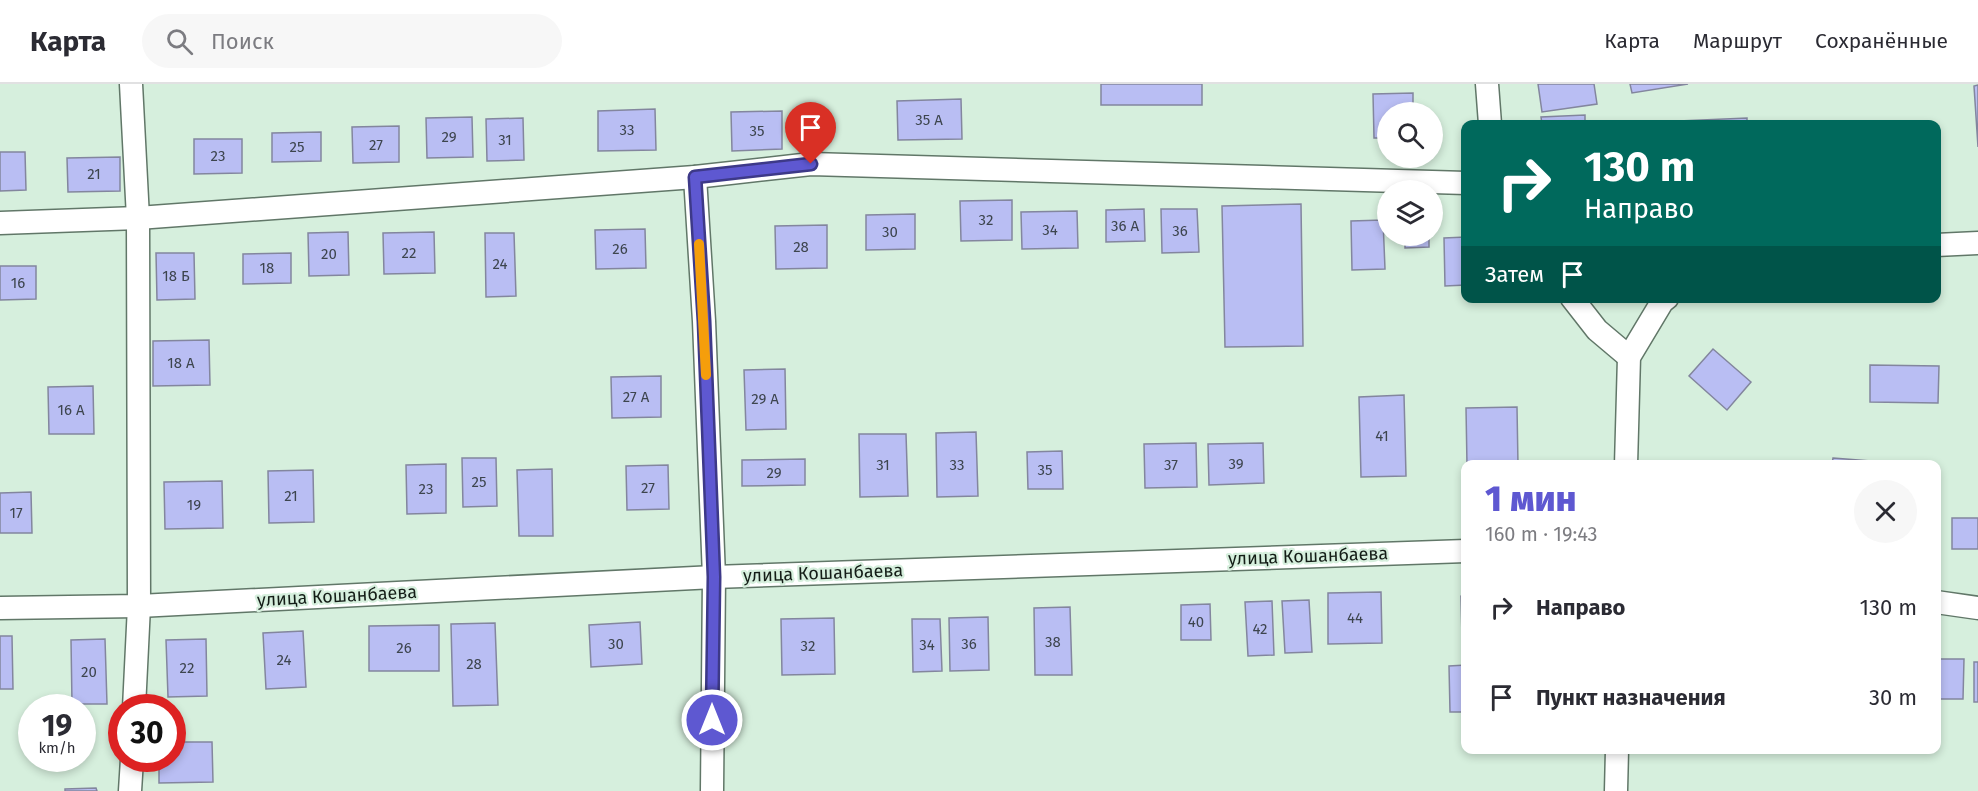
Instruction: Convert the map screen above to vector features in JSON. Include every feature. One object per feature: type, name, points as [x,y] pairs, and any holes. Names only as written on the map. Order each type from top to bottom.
[{"type":"street","points":[[131,84],[138,218],[139,606],[135,694]]},
{"type":"street","points":[[1487,84],[1490,120]]},
{"type":"street","points":[[0,223],[138,218],[695,177],[811,164],[1461,183]]},
{"type":"street","points":[[695,177],[704,321],[714,577],[712,791]]},
{"type":"street","points":[[1941,244],[1978,243]]},
{"type":"street","points":[[1576,303],[1598,330],[1629,357]]},
{"type":"street","points":[[1626,460],[1629,357],[1661,303]]},
{"type":"street","name":"улица Кошанбаева","points":[[0,608],[139,606],[714,577],[1461,551]]},
{"type":"street","points":[[1941,603],[1978,608]]},
{"type":"street","points":[[1616,791],[1617,754]]},
{"type":"street","points":[[130,791],[131,772]]},
{"type":"building","points":[[1101,84],[1202,84],[1202,105],[1101,105]]},
{"type":"building","points":[[1538,84],[1594,84],[1597,104],[1542,112]]},
{"type":"building","points":[[1630,84],[1688,84],[1632,93]]},
{"type":"building","points":[[1978,85],[1978,147],[1974,86]]},
{"type":"building","points":[[1413,93],[1413,102],[1377,102],[1377,138],[1374,138],[1373,94]]},
{"type":"building","points":[[961,99],[962,139],[898,140],[897,101]]},
{"type":"building","points":[[655,109],[656,150],[598,151],[598,111]]},
{"type":"building","points":[[782,111],[782,149],[732,151],[731,112]]},
{"type":"building","points":[[1585,115],[1585,120],[1541,120],[1541,117]]},
{"type":"building","points":[[472,117],[473,157],[427,158],[426,118]]},
{"type":"building","points":[[523,118],[524,160],[487,161],[486,119]]},
{"type":"building","points":[[1747,118],[1747,120],[1701,120]]},
{"type":"building","points":[[399,126],[399,162],[353,163],[352,127]]},
{"type":"building","points":[[321,132],[321,161],[272,162],[272,133]]},
{"type":"building","points":[[194,139],[242,139],[242,173],[194,174]]},
{"type":"building","points":[[0,152],[25,152],[26,190],[0,191]]},
{"type":"building","points":[[120,157],[120,191],[68,192],[67,158]]},
{"type":"building","points":[[1012,200],[1012,240],[961,241],[960,201]]},
{"type":"building","points":[[1301,204],[1303,346],[1225,347],[1222,206]]},
{"type":"building","points":[[1144,209],[1145,241],[1106,242],[1106,210]]},
{"type":"building","points":[[1161,209],[1197,209],[1199,252],[1162,253]]},
{"type":"building","points":[[1077,211],[1078,248],[1022,249],[1021,212]]},
{"type":"building","points":[[915,214],[915,249],[866,250],[866,215]]},
{"type":"building","points":[[1377,220],[1377,246],[1384,246],[1385,269],[1352,270],[1351,221]]},
{"type":"building","points":[[827,225],[827,268],[776,269],[775,226]]},
{"type":"building","points":[[645,229],[646,268],[596,269],[595,230]]},
{"type":"building","points":[[348,232],[349,275],[309,276],[308,233]]},
{"type":"building","points":[[434,232],[435,273],[384,274],[383,233]]},
{"type":"building","points":[[485,233],[514,233],[516,296],[486,297]]},
{"type":"building","points":[[1461,237],[1461,285],[1445,286],[1444,238]]},
{"type":"building","points":[[1405,246],[1429,246],[1429,247],[1405,248]]},
{"type":"building","points":[[156,253],[194,253],[195,299],[157,300]]},
{"type":"building","points":[[291,253],[291,283],[243,284],[243,254]]},
{"type":"building","points":[[0,266],[36,266],[36,299],[0,300]]},
{"type":"building","points":[[209,340],[210,385],[153,386],[153,341]]},
{"type":"building","points":[[1713,349],[1751,382],[1727,410],[1689,376]]},
{"type":"building","points":[[1870,365],[1939,366],[1938,403],[1870,402]]},
{"type":"building","points":[[785,369],[786,429],[746,430],[744,370]]},
{"type":"building","points":[[661,376],[661,417],[612,418],[611,377]]},
{"type":"building","points":[[93,386],[94,434],[49,434],[48,387]]},
{"type":"building","points":[[1404,395],[1406,476],[1361,477],[1359,397]]},
{"type":"building","points":[[1517,407],[1518,460],[1467,460],[1466,408]]},
{"type":"building","points":[[976,432],[978,496],[937,497],[936,433]]},
{"type":"building","points":[[859,434],[906,434],[908,496],[860,497]]},
{"type":"building","points":[[1196,443],[1197,487],[1145,488],[1144,444]]},
{"type":"building","points":[[1263,443],[1264,483],[1209,485],[1208,444]]},
{"type":"building","points":[[1062,451],[1063,489],[1028,489],[1027,452]]},
{"type":"building","points":[[462,458],[496,458],[497,506],[463,507]]},
{"type":"building","points":[[1833,458],[1858,460],[1833,460]]},
{"type":"building","points":[[805,459],[805,485],[742,486],[742,460]]},
{"type":"building","points":[[446,464],[446,513],[407,514],[406,465]]},
{"type":"building","points":[[668,465],[669,509],[627,510],[626,466]]},
{"type":"building","points":[[552,469],[553,536],[519,536],[517,470]]},
{"type":"building","points":[[313,470],[314,522],[269,523],[268,471]]},
{"type":"building","points":[[222,481],[223,528],[165,529],[164,482]]},
{"type":"building","points":[[31,492],[32,533],[0,533],[0,493]]},
{"type":"building","points":[[1952,518],[1978,518],[1978,549],[1952,549]]},
{"type":"building","points":[[1381,592],[1382,643],[1328,644],[1328,593]]},
{"type":"building","points":[[1309,600],[1312,652],[1285,653],[1282,601]]},
{"type":"building","points":[[1272,601],[1274,655],[1248,656],[1245,602]]},
{"type":"building","points":[[1210,604],[1211,640],[1181,640],[1181,605]]},
{"type":"building","points":[[1070,607],[1072,675],[1035,675],[1034,608]]},
{"type":"building","points":[[988,617],[989,670],[950,671],[949,618]]},
{"type":"building","points":[[834,618],[835,674],[782,675],[781,619]]},
{"type":"building","points":[[912,619],[940,619],[942,671],[913,672]]},
{"type":"building","points":[[640,622],[642,664],[591,667],[589,625]]},
{"type":"building","points":[[495,623],[498,705],[453,706],[451,624]]},
{"type":"building","points":[[439,625],[439,671],[369,671],[369,626]]},
{"type":"building","points":[[303,631],[306,687],[266,689],[263,633]]},
{"type":"building","points":[[0,636],[12,636],[13,689],[0,689]]},
{"type":"building","points":[[105,639],[107,704],[96,704],[96,694],[72,694],[71,640]]},
{"type":"building","points":[[206,639],[207,696],[168,694],[166,640]]},
{"type":"building","points":[[1941,659],[1964,659],[1963,699],[1941,699]]},
{"type":"building","points":[[1974,662],[1978,662],[1978,702],[1974,702]]},
{"type":"building","points":[[1461,665],[1461,712],[1450,712],[1449,666]]},
{"type":"building","points":[[186,742],[212,742],[213,782],[159,783],[159,772],[186,772]]},
{"type":"building","points":[[96,788],[97,791],[65,791],[65,789]]},
{"type":"slow traffic","points":[[699,244],[706,375]]},
{"type":"route","points":[[712,720],[714,577],[704,321],[695,177],[811,164]]}]
